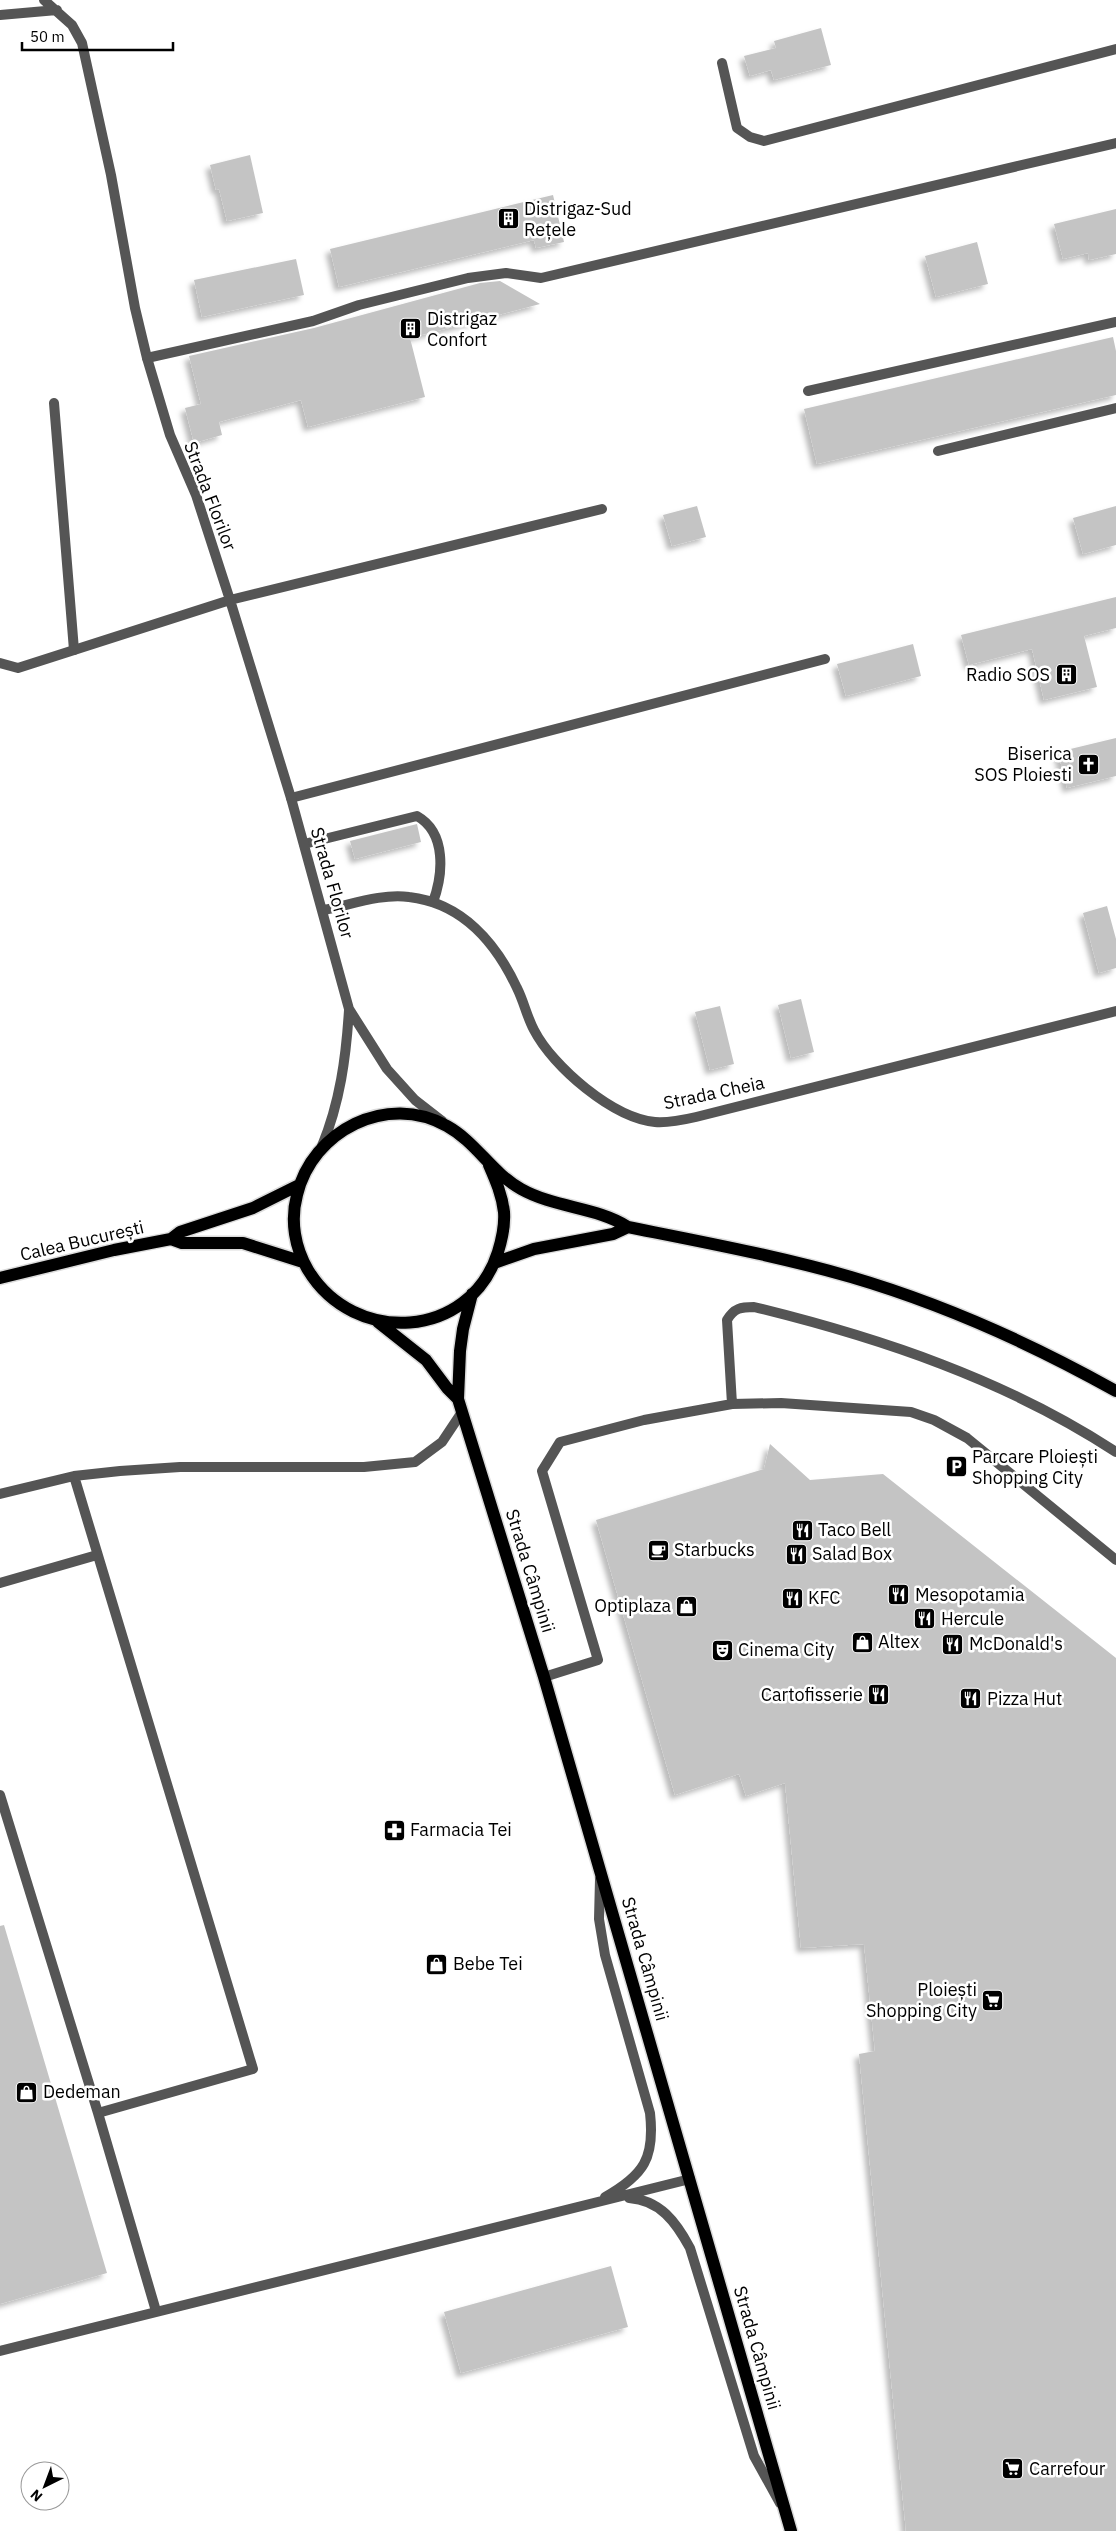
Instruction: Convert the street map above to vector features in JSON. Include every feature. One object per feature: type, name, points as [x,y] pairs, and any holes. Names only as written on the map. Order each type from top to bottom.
[{"type":"main road","points":[[489,1165],[499,1188],[504,1213],[502,1239],[494,1263],[472,1294],[456,1307],[438,1316],[418,1322],[398,1324],[377,1321],[354,1314],[333,1300],[316,1283],[303,1262],[294,1224],[299,1185],[308,1164],[322,1146],[352,1124],[381,1115],[404,1113],[426,1117],[447,1125],[470,1142],[489,1165],[519,1188],[537,1197],[614,1218],[628,1227],[784,1259],[851,1277],[922,1300],[1038,1350],[1116,1391]]},
{"type":"main road","points":[[171,1240],[180,1232],[253,1208],[299,1185]]},
{"type":"main road","points":[[494,1263],[534,1249],[613,1234],[628,1227]]},
{"type":"main road","points":[[171,1240],[182,1243],[243,1243],[303,1262]]},
{"type":"main road","name":"Calea București","points":[[0,1278],[114,1250],[171,1240]]},
{"type":"main road","points":[[458,1399],[463,1329],[472,1294]]},
{"type":"main road","points":[[377,1321],[426,1360],[447,1388],[458,1399]]},
{"type":"main road","name":"Strada Câmpinii","points":[[458,1399],[544,1677],[601,1870],[791,2531]]},
{"type":"street","name":"Strada Florilor","points":[[44,0],[72,25],[82,43],[111,174],[135,308],[147,358],[170,435],[196,494],[230,600],[324,910],[349,1009]]},
{"type":"street","points":[[0,15],[57,10]]},
{"type":"street","points":[[722,63],[737,128],[750,137],[764,141],[1116,49]]},
{"type":"street","points":[[147,358],[313,321],[359,305],[468,278],[506,273],[541,278],[1116,143]]},
{"type":"street","points":[[808,391],[1116,322]]},
{"type":"street","points":[[54,403],[74,650]]},
{"type":"street","points":[[938,452],[1116,408]]},
{"type":"street","points":[[0,663],[18,668],[230,600],[602,509]]},
{"type":"street","points":[[291,798],[825,659]]},
{"type":"street","points":[[304,844],[417,816],[425,820],[434,833],[442,867],[433,902]]},
{"type":"street","name":"Strada Cheia","points":[[324,910],[386,898],[409,896],[433,902],[455,912],[479,930],[499,955],[517,988],[534,1031],[557,1061],[588,1089],[612,1107],[633,1117],[655,1122],[696,1117],[1116,1011]]},
{"type":"street","points":[[349,1009],[387,1069],[415,1100],[447,1125]]},
{"type":"street","points":[[322,1146],[334,1116],[344,1071],[349,1009]]},
{"type":"street","points":[[732,1404],[727,1320],[732,1310],[742,1307],[754,1307],[931,1359],[983,1380],[1072,1425],[1116,1452]]},
{"type":"street","points":[[544,1677],[598,1660],[542,1471],[560,1442],[644,1420],[732,1404],[781,1403],[911,1412],[952,1428],[991,1456],[1116,1560]]},
{"type":"street","points":[[0,1494],[74,1476],[180,1467],[364,1467],[415,1462],[442,1442],[462,1412]]},
{"type":"street","points":[[74,1476],[253,2069],[98,2113]]},
{"type":"street","points":[[0,1583],[97,1555]]},
{"type":"street","points":[[0,1795],[98,2113],[156,2311]]},
{"type":"street","points":[[594,2203],[620,2188],[638,2173],[649,2156],[653,2136],[650,2113],[606,1955],[599,1919],[601,1870]]},
{"type":"street","points":[[0,2352],[156,2311],[690,2179]]},
{"type":"street","points":[[621,2197],[642,2199],[663,2210],[678,2226],[690,2248],[754,2456],[787,2518]]},
{"type":"building","points":[[821,28],[831,65],[774,80],[771,70],[750,76],[744,56],[776,48],[774,41]]},
{"type":"building","points":[[250,155],[263,213],[227,221],[219,189],[216,190],[210,165]]},
{"type":"building","name":"Distrigaz-Sud Rețele","points":[[553,195],[564,242],[536,248],[534,240],[339,287],[330,249]]},
{"type":"building","points":[[1116,209],[1116,254],[1089,260],[1088,253],[1063,259],[1054,224]]},
{"type":"building","points":[[977,242],[988,284],[936,297],[925,256]]},
{"type":"building","points":[[296,259],[304,295],[202,317],[194,280]]},
{"type":"building","points":[[500,281],[540,304],[410,338],[425,397],[308,427],[301,400],[219,422],[222,435],[194,443],[185,408],[201,404],[189,356],[314,328],[480,283]]},
{"type":"building","points":[[1113,337],[1116,351],[1116,395],[817,464],[804,409]]},
{"type":"building","points":[[697,506],[706,537],[672,546],[663,515]]},
{"type":"building","points":[[1116,506],[1116,545],[1083,554],[1073,518]]},
{"type":"building","points":[[1116,597],[1116,628],[1084,636],[1097,687],[1044,700],[1032,649],[969,665],[961,635]]},
{"type":"building","points":[[913,644],[921,676],[846,696],[837,664]]},
{"type":"building","name":"Biserica SOS Ploiesti","points":[[1116,738],[1116,776],[1067,788],[1058,752]]},
{"type":"building","points":[[417,824],[421,842],[355,859],[350,841]]},
{"type":"building","points":[[1107,906],[1116,939],[1116,968],[1099,973],[1083,913]]},
{"type":"building","points":[[801,999],[814,1052],[791,1058],[778,1005]]},
{"type":"building","points":[[720,1006],[734,1064],[710,1070],[695,1012]]},
{"type":"building","name":"Ploiești Shopping City","points":[[770,1444],[810,1480],[883,1474],[1116,1658],[1116,2531],[906,2531],[859,2054],[875,2051],[864,1944],[801,1948],[785,1783],[746,1796],[739,1774],[675,1795],[596,1520],[764,1469]]},
{"type":"building","name":"Dedeman","points":[[4,1925],[107,2273],[0,2304],[0,1926]]},
{"type":"building","points":[[611,2266],[628,2327],[461,2373],[444,2312]]},
{"type":"place","name":"Distrigaz-Sud Rețele","points":[[508,219]]},
{"type":"place","name":"Distrigaz Confort","points":[[411,329]]},
{"type":"place","name":"Radio SOS","points":[[1066,675]]},
{"type":"place","name":"Biserica SOS Ploiesti","points":[[1088,764]]},
{"type":"place","name":"Parcare Ploiești Shopping City","points":[[956,1467]]},
{"type":"place","name":"Taco Bell","points":[[802,1530]]},
{"type":"place","name":"Starbucks","points":[[658,1550]]},
{"type":"place","name":"Salad Box","points":[[796,1554]]},
{"type":"place","name":"Mesopotamia","points":[[899,1595]]},
{"type":"place","name":"KFC","points":[[792,1598]]},
{"type":"place","name":"Optiplaza","points":[[687,1606]]},
{"type":"place","name":"Hercule","points":[[925,1619]]},
{"type":"place","name":"Altex","points":[[862,1642]]},
{"type":"place","name":"McDonald's","points":[[953,1644]]},
{"type":"place","name":"Cinema City","points":[[722,1650]]},
{"type":"place","name":"Cartofisserie","points":[[879,1695]]},
{"type":"place","name":"Pizza Hut","points":[[971,1699]]},
{"type":"place","name":"Farmacia Tei","points":[[394,1830]]},
{"type":"place","name":"Bebe Tei","points":[[437,1964]]},
{"type":"place","name":"Ploiești Shopping City","points":[[993,2000]]},
{"type":"place","name":"Dedeman","points":[[27,2092]]},
{"type":"place","name":"Carrefour","points":[[1013,2469]]}]
